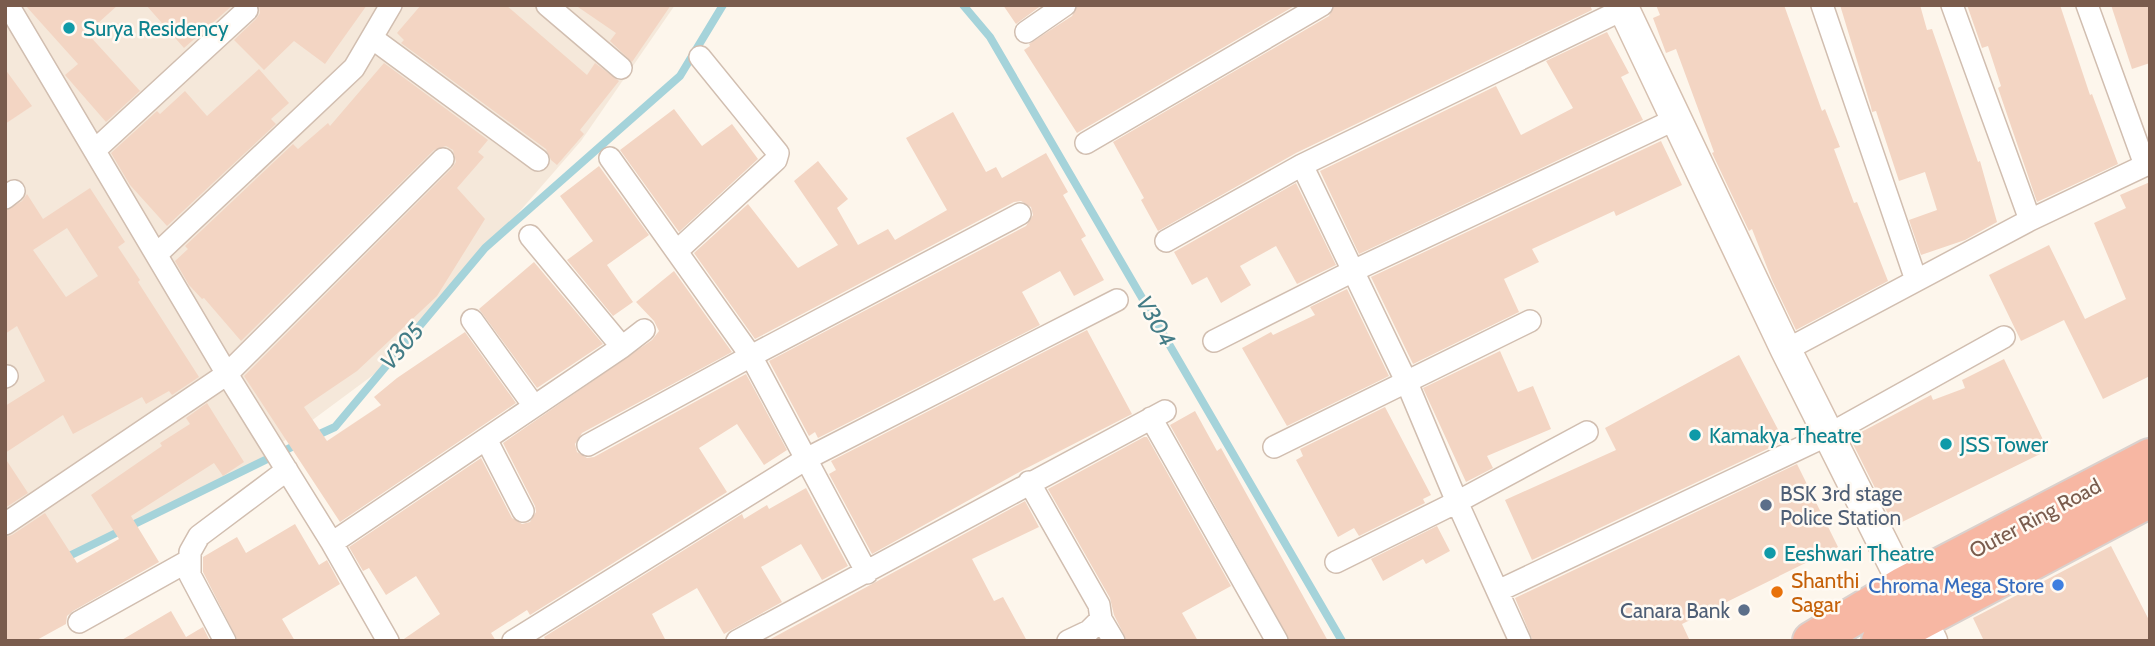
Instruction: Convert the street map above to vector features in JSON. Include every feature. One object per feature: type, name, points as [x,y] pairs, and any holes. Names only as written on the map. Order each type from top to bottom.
[{"type":"highway","name":"Outer Ring Road","points":[[1881,641],[2150,458]]},
{"type":"highway","name":"Outer Ring Road","points":[[1812,641],[1919,615],[2150,498]]},
{"type":"street","points":[[8,5],[332,543],[388,641]]},
{"type":"street","points":[[157,254],[354,68],[391,5]]},
{"type":"street","points":[[547,5],[621,68]]},
{"type":"street","points":[[1026,32],[1065,5]]},
{"type":"street","points":[[1086,142],[1322,5]]},
{"type":"street","points":[[1822,5],[1916,279]]},
{"type":"street","points":[[1952,5],[2029,220]]},
{"type":"street","points":[[1786,351],[2029,220],[2147,164],[2087,5]]},
{"type":"street","points":[[1166,242],[1302,165],[1623,7],[1786,351],[1919,615]]},
{"type":"street","points":[[95,150],[247,10]]},
{"type":"street","points":[[372,38],[538,160]]},
{"type":"street","points":[[677,250],[776,160],[778,153],[699,57]]},
{"type":"street","points":[[1214,341],[1353,271],[1676,118]]},
{"type":"street","points":[[610,158],[751,356],[867,573]]},
{"type":"street","points":[[5,524],[228,374],[443,159]]},
{"type":"street","points":[[1302,165],[1407,383],[1520,641]]},
{"type":"street","points":[[588,445],[1020,214]]},
{"type":"street","points":[[530,236],[622,347]]},
{"type":"street","points":[[513,641],[806,459],[1117,300]]},
{"type":"street","points":[[472,320],[534,406]]},
{"type":"street","points":[[1274,447],[1530,321]]},
{"type":"street","points":[[332,543],[644,330]]},
{"type":"street","points":[[1497,591],[1828,435],[2004,337]]},
{"type":"street","points":[[737,641],[1158,415],[1277,641]]},
{"type":"street","points":[[1336,562],[1457,502],[1587,432]]},
{"type":"street","points":[[486,439],[523,510]]},
{"type":"street","points":[[225,641],[190,575],[190,552],[200,536],[286,468]]},
{"type":"street","points":[[1029,482],[1099,605],[1101,619],[1114,641]]},
{"type":"street","points":[[79,622],[190,560]]},
{"type":"street","points":[[1068,641],[1089,631],[1101,619]]},
{"type":"shaded area","points":[[5,5],[675,5],[581,141],[384,367],[242,472],[5,587]]},
{"type":"building","points":[[25,5],[118,5],[87,33],[140,91],[106,122],[65,75],[78,64]]},
{"type":"building","points":[[146,5],[233,5],[184,48]]},
{"type":"building","points":[[259,5],[367,5],[325,64],[294,41],[264,70],[234,40],[256,19],[260,13]]},
{"type":"building","points":[[421,5],[506,5],[587,75],[595,63],[619,81],[580,130],[584,134],[557,165],[551,160],[546,149],[401,43],[404,40],[397,33]]},
{"type":"building","points":[[575,5],[671,5],[632,62],[610,41],[616,33]]},
{"type":"building","points":[[1003,5],[1042,5],[1016,24]]},
{"type":"building","points":[[1078,5],[1296,5],[1077,133],[1024,50],[1072,16]]},
{"type":"building","points":[[1335,5],[1590,5],[1592,10],[1296,153],[1158,231],[1141,200],[1144,198],[1113,142],[1329,16]]},
{"type":"building","points":[[1656,5],[1784,5],[1822,111],[1825,109],[1840,147],[1834,149],[1854,203],[1857,202],[1888,281],[1796,330],[1752,229],[1749,231],[1712,153],[1714,152],[1676,49],[1666,53],[1653,18],[1660,15]]},
{"type":"building","points":[[1840,5],[1920,5],[1927,30],[1932,29],[1978,162],[1980,161],[1997,222],[1965,240],[1921,255],[1909,220],[1937,210],[1925,172],[1899,181],[1876,111],[1872,112]]},
{"type":"building","points":[[1967,5],[2060,5],[2090,95],[2092,94],[2118,164],[2037,202],[1998,88],[2001,86],[1988,46],[1982,48]]},
{"type":"building","points":[[2111,5],[2150,5],[2150,63],[2132,69]]},
{"type":"building","points":[[1607,32],[1629,73],[1621,77],[1643,120],[1359,254],[1320,171],[1496,86],[1521,135],[1573,108],[1546,61]]},
{"type":"building","points":[[384,63],[488,140],[478,152],[484,157],[457,188],[485,219],[437,296],[357,371],[304,407],[327,441],[381,405],[374,397],[397,378],[465,332],[516,403],[340,522],[244,376],[452,168],[456,162],[453,150],[446,146],[434,150],[241,341],[204,298],[189,285],[175,261],[188,249],[185,246],[293,144],[298,149],[328,123],[330,126]]},
{"type":"building","points":[[5,69],[32,106],[5,124]]},
{"type":"building","points":[[259,69],[289,103],[271,119],[276,124],[167,226],[130,185],[111,153],[157,111],[160,114],[185,91],[207,116]]},
{"type":"building","points":[[674,109],[702,146],[732,124],[758,159],[679,232],[620,150]]},
{"type":"building","points":[[953,112],[986,172],[996,167],[1002,178],[1046,153],[1068,192],[1063,195],[1086,236],[1081,239],[1104,280],[1074,296],[1060,271],[1022,292],[1040,325],[818,438],[815,432],[809,436],[769,361],[1026,226],[1033,215],[1031,207],[1021,201],[1014,202],[755,339],[694,253],[748,204],[798,268],[838,245],[794,181],[818,161],[848,199],[837,208],[858,245],[888,229],[895,240],[947,210],[906,138]]},
{"type":"building","points":[[1661,141],[1682,185],[1616,216],[1614,211],[1532,249],[1539,262],[1504,279],[1519,312],[1413,364],[1371,277]]},
{"type":"building","points":[[599,166],[649,235],[607,265],[633,302],[613,316],[567,260],[593,241],[560,196]]},
{"type":"building","points":[[2150,182],[2150,376],[2103,399],[2064,320],[2021,341],[1989,275],[2049,245],[2085,319],[2126,299],[2094,223],[2126,208],[2120,195]]},
{"type":"building","points":[[1296,183],[1336,265],[1297,284],[1276,246],[1240,266],[1251,285],[1221,303],[1207,277],[1192,285],[1174,252]]},
{"type":"building","points":[[90,188],[125,242],[118,247],[140,280],[138,282],[199,377],[172,395],[169,391],[146,404],[142,397],[73,434],[63,415],[5,453],[5,406],[45,381],[17,326],[5,334],[5,211],[22,201],[27,194],[43,219]],"holes":[[[67,228],[98,276],[66,297],[33,250]]]},
{"type":"building","points":[[534,262],[603,344],[537,388],[479,309]]},
{"type":"building","points":[[674,271],[732,352],[582,433],[575,444],[577,452],[587,458],[594,457],[746,374],[787,450],[764,465],[737,424],[699,448],[727,492],[530,615],[527,610],[491,633],[496,641],[401,641],[440,614],[416,576],[386,595],[369,568],[363,571],[349,547],[481,458],[512,518],[522,524],[530,522],[536,512],[535,506],[503,443],[652,340],[659,331],[654,321],[636,302]]},
{"type":"building","points":[[1347,289],[1389,376],[1287,426],[1242,348],[1271,332],[1273,335],[1315,315],[1310,307]]},
{"type":"building","points":[[1087,330],[1132,414],[1023,470],[872,554],[829,474],[836,470],[831,461]]},
{"type":"building","points":[[1500,351],[1518,392],[1533,386],[1551,429],[1487,456],[1493,468],[1466,482],[1423,388]]},
{"type":"building","points":[[1739,355],[1784,441],[1532,560],[1505,500],[1616,450],[1605,428]]},
{"type":"building","name":"JSS Tower","points":[[2004,359],[2048,450],[1894,526],[1850,438],[1931,395],[1933,400],[1965,388],[1962,380]]},
{"type":"building","points":[[207,403],[244,462],[223,476],[214,463],[131,516],[159,562],[73,611],[67,616],[66,624],[35,641],[5,641],[5,537],[45,513],[77,563],[119,539],[91,495],[190,424],[186,418]]},
{"type":"building","points":[[1385,407],[1431,495],[1423,499],[1425,503],[1359,536],[1354,528],[1338,537],[1296,460],[1303,456],[1300,449]]},
{"type":"building","points":[[1195,411],[1217,451],[1221,448],[1328,641],[1290,641],[1170,425]]},
{"type":"building","points":[[1147,437],[1231,586],[1182,613],[1198,641],[1127,641],[1114,615],[1110,598],[1048,489]]},
{"type":"building","points":[[5,458],[28,493],[5,508]]},
{"type":"building","points":[[1797,464],[1838,547],[1682,624],[1690,641],[1533,641],[1515,598]]},
{"type":"building","points":[[806,488],[848,566],[822,580],[801,544],[761,567],[782,602],[724,634],[697,588],[652,614],[666,641],[546,641],[544,637],[742,514],[744,519],[767,505],[769,509]]},
{"type":"building","points":[[1025,501],[1039,527],[972,559],[994,601],[1003,597],[1027,641],[767,641]]},
{"type":"building","points":[[295,524],[319,565],[327,560],[340,584],[282,619],[295,641],[238,641],[203,572],[203,557],[237,537],[246,553]]},
{"type":"building","points":[[1437,526],[1450,551],[1426,564],[1423,559],[1383,581],[1371,559]]},
{"type":"building","points":[[2111,546],[2150,622],[2150,641],[1984,641],[1973,618]]},
{"type":"building","points":[[171,611],[186,637],[203,627],[210,641],[120,641]]},
{"type":"waterway","name":"V305","points":[[313,437],[335,427],[485,248],[680,76],[723,5]]},
{"type":"waterway","name":"V304","points":[[963,5],[990,37],[1342,641]]},
{"type":"waterway","name":"V305","points":[[65,558],[298,444]]},
{"type":"place","name":"Surya Residency","points":[[69,28]]},
{"type":"place","name":"Kamakya Theatre","points":[[1695,435]]},
{"type":"place","name":"JSS Tower","points":[[1946,444]]},
{"type":"place","name":"BSK 3rd stage Police Station","points":[[1766,505]]},
{"type":"place","name":"Eeshwari Theatre","points":[[1770,553]]},
{"type":"place","name":"Chroma Mega Store","points":[[2058,585]]},
{"type":"place","name":"Shanthi Sagar","points":[[1777,592]]},
{"type":"place","name":"Canara Bank","points":[[1744,610]]}]
